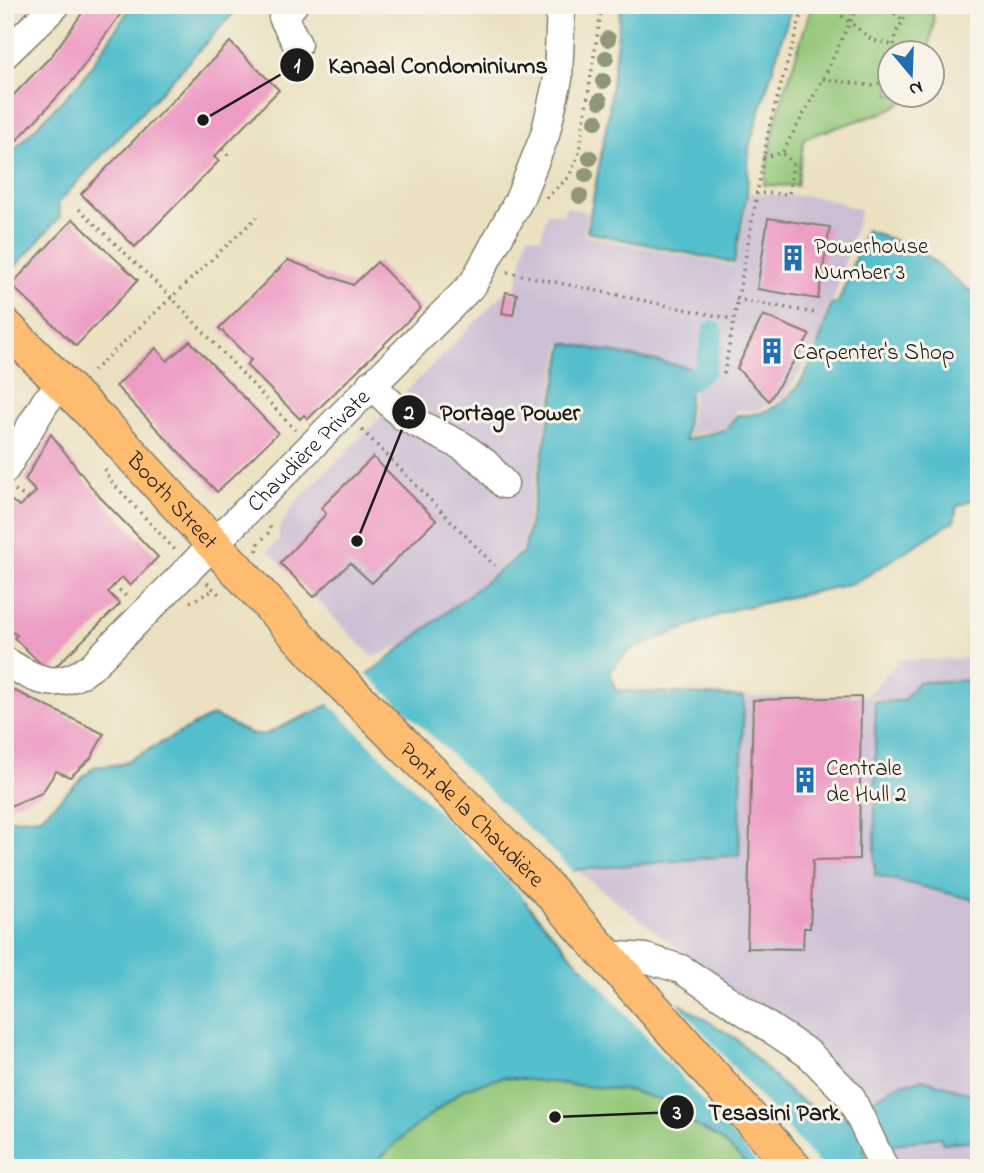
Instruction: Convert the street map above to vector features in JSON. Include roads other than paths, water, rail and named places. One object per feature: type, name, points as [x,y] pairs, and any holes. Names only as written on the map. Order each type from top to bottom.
[{"type":"main road","name":"Booth Street","points":[[5,326],[78,377],[214,543],[335,676]]},
{"type":"main road","name":"Pont de la Chaudière","points":[[335,676],[547,888],[794,1168]]},
{"type":"street","points":[[5,54],[56,5]]},
{"type":"street","points":[[293,5],[283,17],[297,44]]},
{"type":"street","name":"Chaudière Private","points":[[5,662],[28,675],[47,681],[64,681],[80,675],[473,284],[485,267],[494,243],[519,200],[545,135],[558,79],[561,5]]},
{"type":"street","points":[[5,470],[46,401],[78,377]]},
{"type":"street","points":[[371,384],[403,416],[462,446],[485,463],[504,484]]},
{"type":"street","points":[[607,955],[645,958],[681,969],[809,1054],[845,1088],[884,1168]]},
{"type":"water","points":[[132,5],[241,5],[58,203],[60,217],[5,278],[5,159],[81,81]]},
{"type":"water","points":[[621,5],[792,5],[749,147],[747,195],[734,263],[587,232],[608,117]]},
{"type":"water","points":[[866,230],[920,250],[967,289],[979,294],[979,497],[957,506],[954,521],[855,583],[731,610],[630,650],[610,670],[615,690],[744,697],[739,855],[576,870],[525,902],[581,966],[682,1005],[738,1040],[791,1094],[813,1107],[828,1113],[853,1113],[897,1085],[923,1079],[979,1096],[979,1140],[943,1143],[940,1137],[862,1149],[870,1168],[751,1168],[719,1138],[669,1111],[665,1101],[631,1091],[503,1077],[464,1089],[405,1135],[369,1168],[5,1168],[5,820],[41,817],[94,767],[122,764],[213,715],[249,733],[264,735],[329,705],[524,551],[564,343],[692,368],[685,440],[726,429],[737,415],[759,413],[776,406],[790,395],[811,363],[830,306],[838,303]]},
{"type":"water","points":[[979,680],[979,901],[875,875],[875,701],[903,701],[918,682]]},
{"type":"waterway","points":[[669,395],[705,370],[713,331]]},
{"type":"place","name":"Kanaal Condominiums","points":[[203,120]]},
{"type":"place","name":"Powerhouse Number 3","points":[[793,258]]},
{"type":"place","name":"Carpenter's Shop","points":[[772,351]]},
{"type":"place","name":"Portage Power","points":[[357,541]]},
{"type":"place","name":"Centrale de Hull 2","points":[[805,780]]},
{"type":"place","name":"Tesasini Park","points":[[555,1117]]}]
